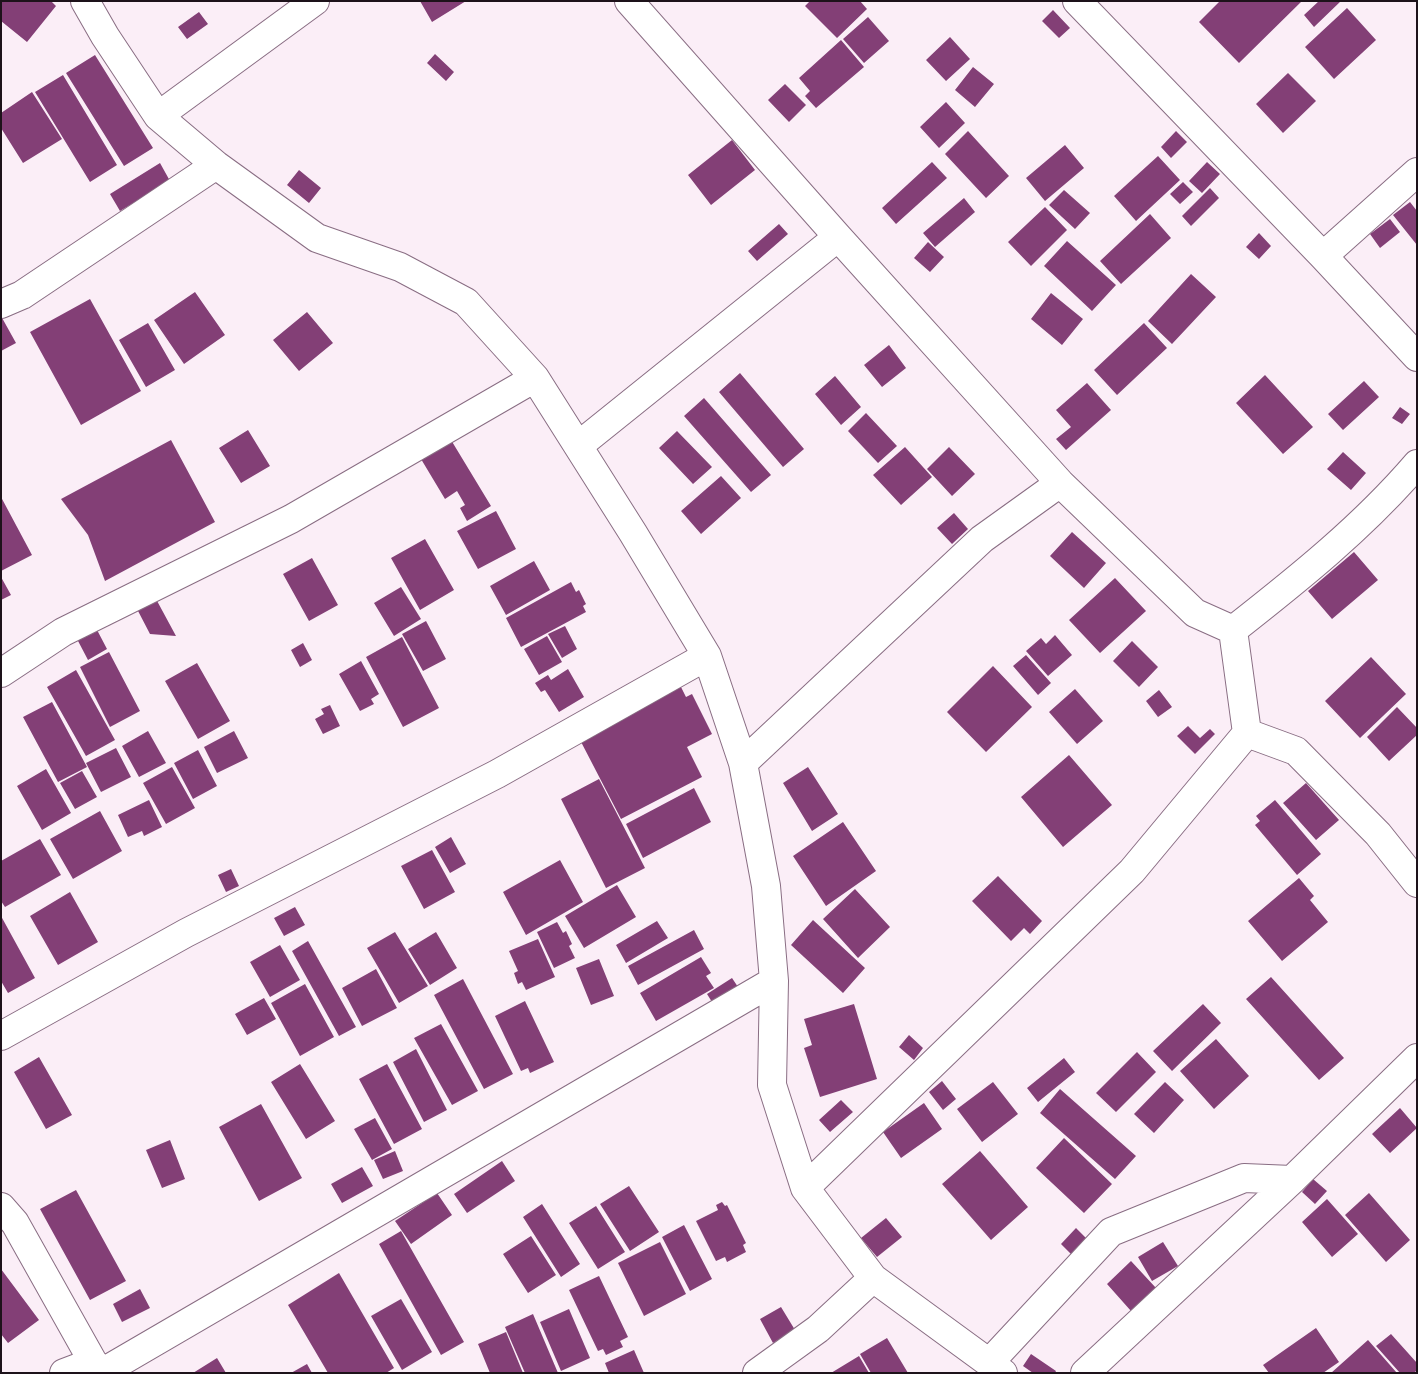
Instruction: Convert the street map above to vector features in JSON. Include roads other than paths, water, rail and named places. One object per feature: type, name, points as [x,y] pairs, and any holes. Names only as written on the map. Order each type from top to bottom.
[{"type":"street","points":[[85,1],[105,36],[158,116],[216,165],[317,238],[400,267],[466,302],[534,378],[633,532],[707,656],[743,763],[766,886],[774,982],[772,1085],[805,1188],[873,1278],[996,1368],[1111,1232],[1244,1178],[1292,1180]]},
{"type":"street","points":[[158,116],[316,1]]},
{"type":"street","points":[[630,1],[838,237],[1060,483],[1195,613],[1233,630]]},
{"type":"street","points":[[1089,5],[1417,357]]},
{"type":"street","points":[[1,304],[22,295],[216,165]]},
{"type":"street","points":[[1322,256],[1417,172]]},
{"type":"street","points":[[578,446],[838,237]]},
{"type":"street","points":[[1,673],[63,632],[292,520],[534,378]]},
{"type":"street","points":[[1233,630],[1310,569],[1399,484],[1417,464]]},
{"type":"street","points":[[743,763],[982,539],[1060,483]]},
{"type":"street","points":[[805,1188],[1132,871],[1247,732],[1233,630]]},
{"type":"street","points":[[1,1036],[186,933],[497,774],[707,656]]},
{"type":"street","points":[[1247,732],[1296,752],[1378,834],[1417,883]]},
{"type":"street","points":[[64,1373],[100,1369],[774,982]]},
{"type":"street","points":[[1085,1373],[1292,1180],[1417,1058]]},
{"type":"street","points":[[1,1207],[15,1223],[100,1369]]},
{"type":"street","points":[[756,1373],[818,1329],[873,1278]]}]
